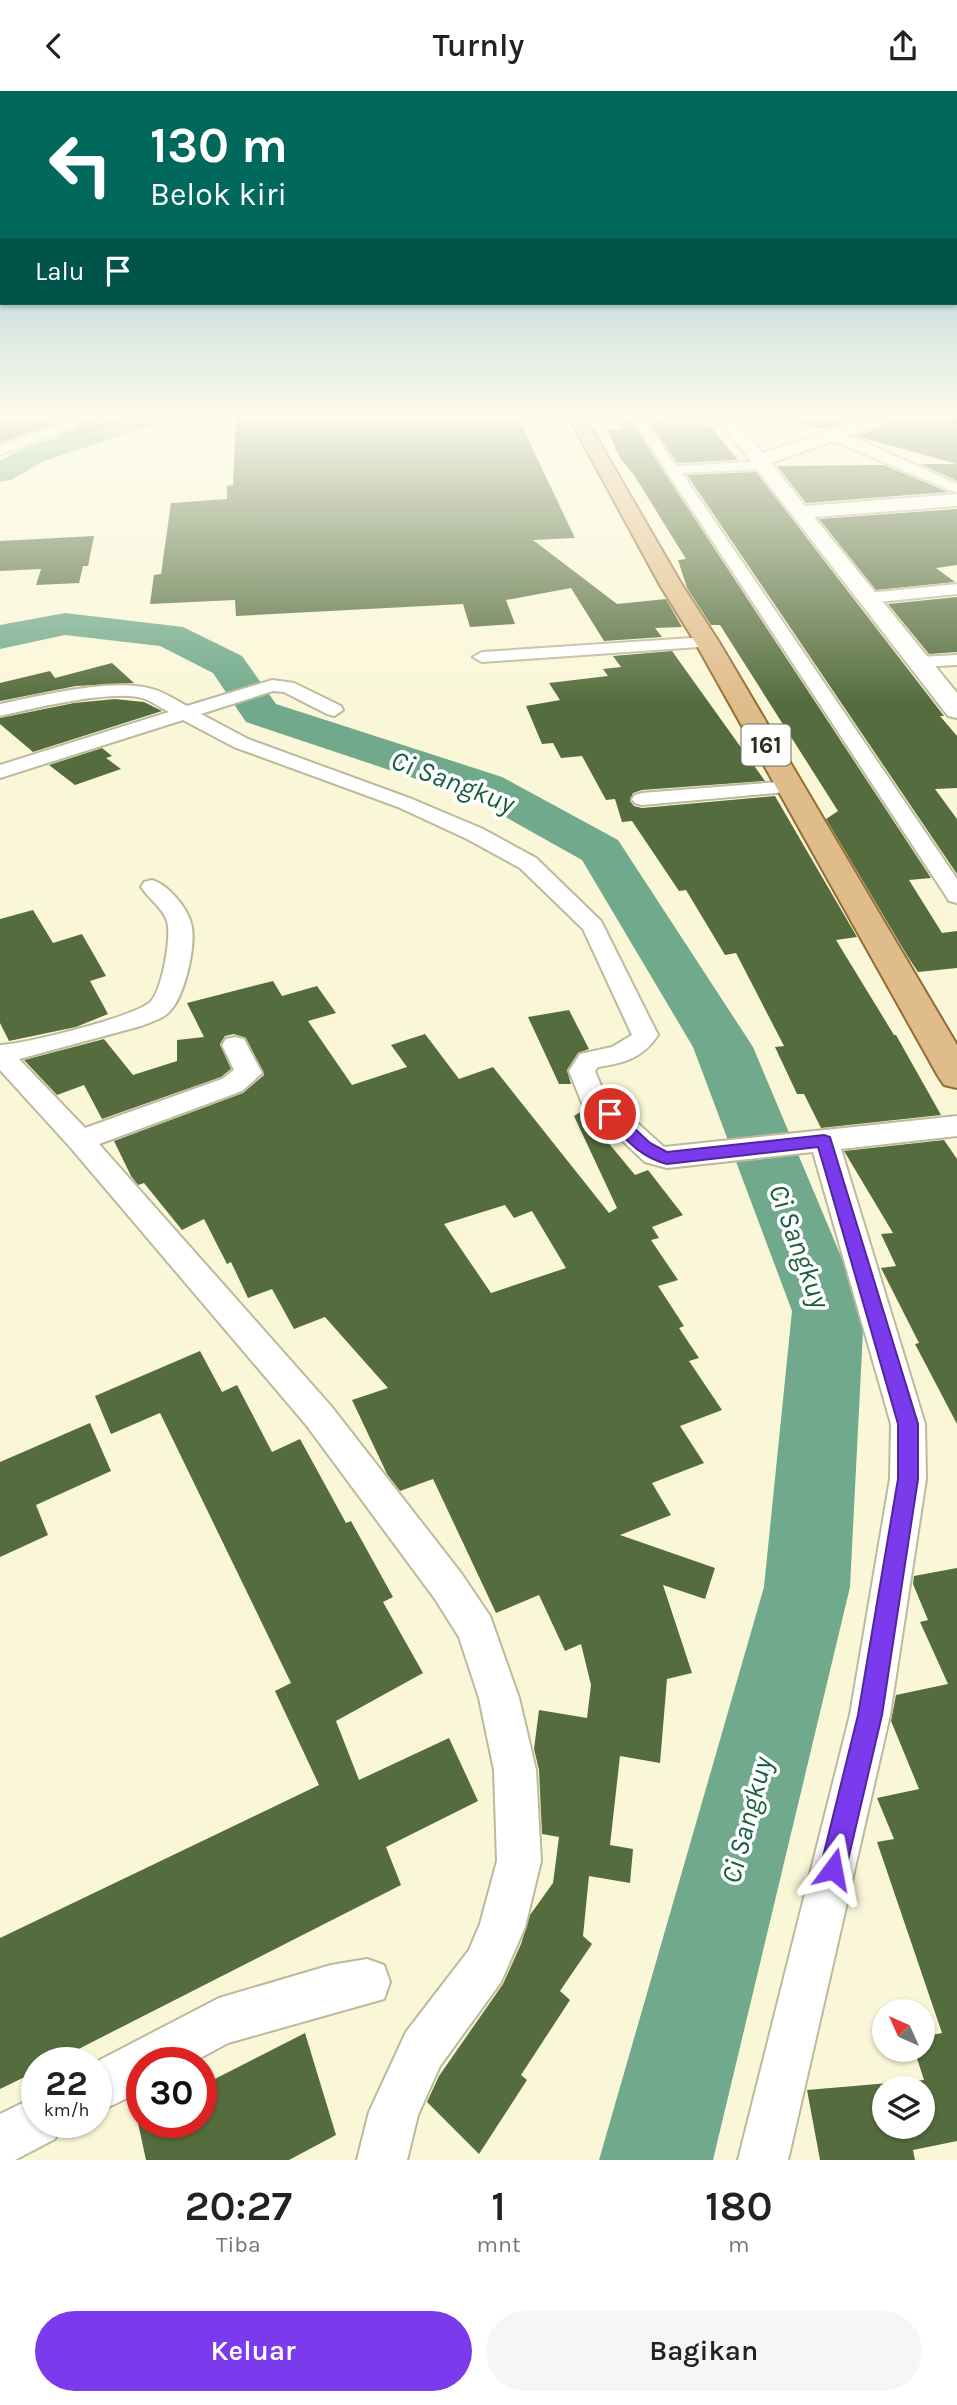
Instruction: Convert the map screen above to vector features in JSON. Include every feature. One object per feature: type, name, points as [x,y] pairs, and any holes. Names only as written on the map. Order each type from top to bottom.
[{"type":"main road","name":"161","points":[[629,511],[953,1061]]},
{"type":"main road","points":[[800,512],[819,511]]},
{"type":"main road","points":[[800,512],[957,710]]},
{"type":"street","points":[[701,511],[957,896]]},
{"type":"street","points":[[869,598],[957,589]]},
{"type":"street","points":[[482,657],[707,642]]},
{"type":"street","points":[[919,663],[957,660]]},
{"type":"street","points":[[0,772],[272,685],[288,687],[334,710]]},
{"type":"street","points":[[0,710],[69,695],[130,691],[148,693],[195,708],[241,743],[405,803],[475,834],[528,863],[593,926],[645,1035],[640,1044],[629,1052],[589,1060],[582,1071],[592,1097],[655,1155],[667,1158],[957,1126]]},
{"type":"street","points":[[642,799],[791,787]]},
{"type":"street","points":[[152,887],[177,915],[182,930],[170,994],[158,1009],[135,1020],[0,1054],[80,1140],[319,1416],[448,1586],[476,1629],[499,1698],[516,1770],[519,1852],[513,1892],[502,1927],[485,1966],[424,2049],[394,2112],[382,2160]]},
{"type":"street","points":[[80,1140],[232,1085],[246,1077],[249,1073],[234,1045]]},
{"type":"street","points":[[763,2160],[870,1715],[908,1479],[908,1424],[821,1141]]},
{"type":"street","points":[[174,2047],[219,2022],[331,1988],[368,1982]]},
{"type":"street","points":[[0,2141],[21,2130]]},
{"type":"building","points":[[170,511],[562,511],[575,538],[533,540],[617,604],[666,599],[682,627],[655,628],[662,637],[604,641],[571,588],[506,600],[515,624],[470,627],[463,604],[236,616],[235,600],[150,604],[154,575],[161,574]]},
{"type":"building","points":[[656,511],[689,511],[931,878],[909,880],[942,933],[957,931],[957,968],[918,972],[908,957],[826,819],[838,811],[720,625],[711,625],[687,588],[678,560],[686,559]]},
{"type":"building","points":[[711,511],[786,511],[944,716],[940,716],[957,736],[957,788],[935,789],[957,819],[957,874]]},
{"type":"building","points":[[957,511],[957,565],[936,568],[955,582],[876,590],[819,519]]},
{"type":"building","points":[[94,536],[88,566],[83,566],[79,583],[36,585],[41,569],[0,571],[0,541]]},
{"type":"building","points":[[957,597],[957,652],[929,654],[888,604]]},
{"type":"building","points":[[672,651],[765,781],[642,790],[633,793],[630,801],[634,806],[642,808],[775,796],[857,937],[836,940],[896,1035],[941,1115],[821,1128],[804,1094],[797,1094],[775,1047],[784,1046],[736,953],[725,955],[686,890],[679,891],[632,821],[622,822],[615,799],[606,800],[582,756],[561,758],[553,743],[542,744],[526,706],[560,700],[549,683],[608,676],[603,669],[621,667],[613,656]]},
{"type":"building","points":[[112,663],[134,683],[76,686],[0,701],[0,683],[50,671],[55,678]]},
{"type":"building","points":[[115,699],[144,702],[162,711],[33,752],[0,724],[0,718],[74,703]]},
{"type":"building","points":[[102,748],[112,756],[106,758],[121,769],[75,785],[49,765]]},
{"type":"building","points":[[33,910],[53,943],[82,934],[106,976],[90,981],[108,1014],[76,1027],[9,1041],[0,1023],[0,919]]},
{"type":"building","points":[[273,981],[282,996],[317,986],[336,1013],[308,1021],[352,1085],[407,1067],[391,1045],[425,1034],[459,1079],[493,1067],[609,1213],[617,1208],[574,1116],[582,1111],[635,1175],[648,1170],[683,1215],[652,1227],[659,1238],[651,1240],[678,1280],[658,1286],[684,1326],[679,1328],[699,1358],[689,1361],[722,1410],[680,1426],[704,1463],[652,1483],[671,1515],[620,1535],[715,1568],[705,1599],[663,1585],[692,1673],[667,1679],[660,1763],[620,1756],[610,1845],[633,1849],[630,1883],[589,1876],[583,1936],[592,1944],[560,1991],[570,2000],[521,2075],[527,2080],[479,2154],[427,2102],[439,2076],[503,1984],[521,1944],[530,1915],[553,1883],[559,1837],[542,1834],[539,1770],[534,1749],[539,1710],[587,1718],[591,1685],[581,1644],[565,1651],[539,1595],[496,1613],[433,1479],[400,1491],[387,1474],[352,1400],[388,1388],[325,1317],[294,1329],[272,1289],[248,1298],[231,1262],[227,1264],[204,1219],[182,1230],[144,1183],[138,1185],[131,1176],[114,1141],[243,1093],[264,1075],[246,1038],[234,1034],[225,1036],[220,1044],[231,1069],[221,1077],[102,1119],[84,1085],[57,1095],[24,1060],[104,1039],[133,1075],[177,1061],[177,1040],[204,1037],[187,1003]],"holes":[[[505,1205],[514,1218],[532,1211],[566,1268],[491,1293],[444,1224]]]},
{"type":"building","points":[[569,1010],[589,1049],[578,1053],[567,1070],[571,1084],[559,1084],[528,1017]]},
{"type":"building","points":[[944,1140],[957,1159],[957,1424],[915,1344],[919,1343],[881,1268],[896,1266],[881,1234],[893,1233],[844,1151]]},
{"type":"building","points":[[200,1351],[222,1392],[237,1385],[272,1452],[300,1439],[346,1523],[351,1521],[393,1597],[383,1602],[423,1673],[336,1721],[359,1780],[449,1738],[478,1801],[386,1847],[401,1885],[82,2047],[21,2047],[21,2079],[0,2089],[0,1938],[319,1785],[275,1691],[291,1683],[160,1413],[111,1434],[95,1396]]},
{"type":"building","points":[[90,1423],[111,1471],[36,1505],[48,1535],[0,1557],[0,1462]]},
{"type":"building","points":[[957,1568],[957,2141],[913,2150],[915,2160],[820,2160],[807,2090],[872,2084],[872,2139],[935,2139],[935,2076],[923,2076],[918,2062],[935,2062],[935,2034],[942,2033],[935,2012],[935,1999],[930,1999],[877,1842],[894,1839],[877,1798],[919,1789],[891,1721],[896,1695],[948,1684],[920,1622],[928,1620],[913,1584],[914,1576]]},
{"type":"building","points":[[305,2033],[336,2135],[289,2160],[146,2160],[141,2138],[217,2138],[217,2078]]},
{"type":"waterway","name":"Ci Sangkuy","points":[[0,637],[65,624],[169,635],[228,665],[261,713],[486,787],[601,850],[723,1047],[828,1311],[807,1587],[656,2160]]},
{"type":"route","points":[[610,1114],[644,1147],[655,1155],[667,1158],[824,1141],[908,1424],[908,1479],[870,1715],[833,1869]]}]
